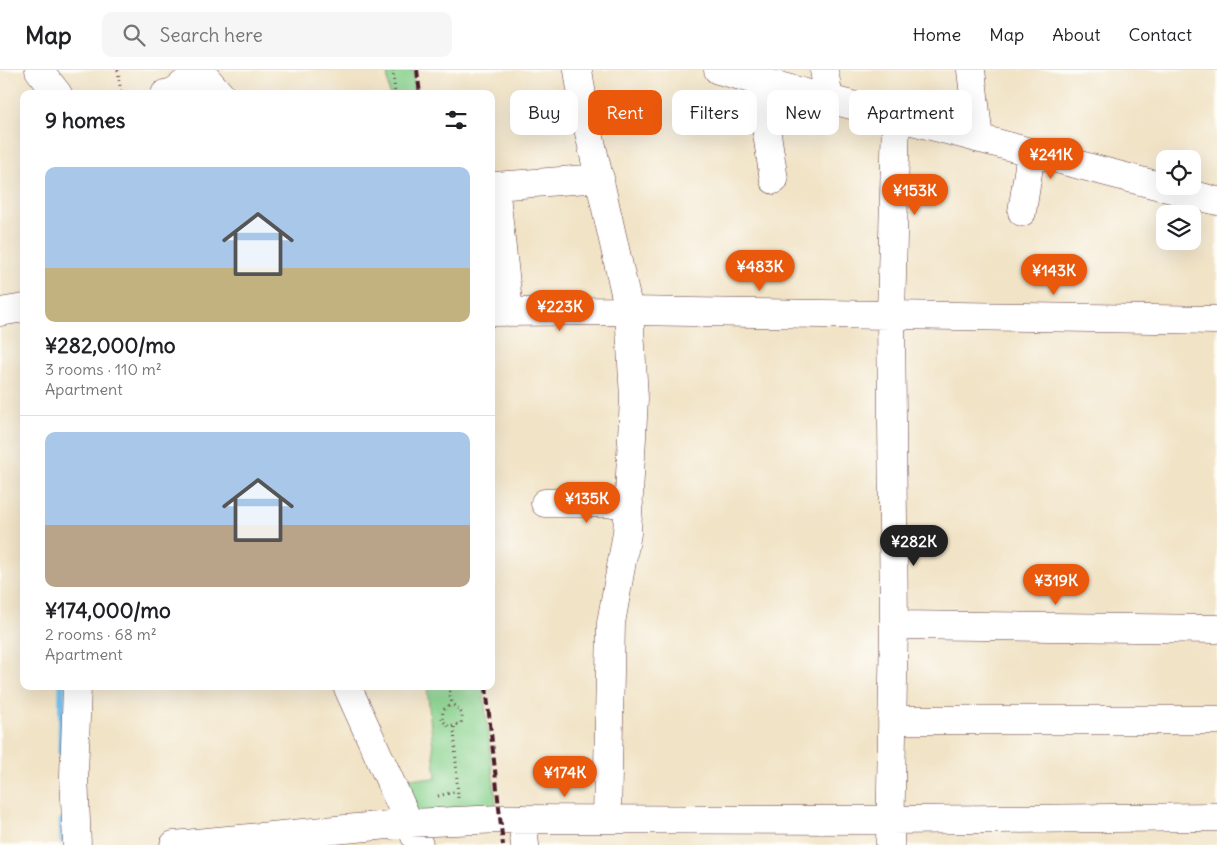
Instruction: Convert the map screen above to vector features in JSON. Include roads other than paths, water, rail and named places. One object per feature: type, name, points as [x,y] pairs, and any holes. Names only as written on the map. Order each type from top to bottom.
[{"type":"street","points":[[39,70],[55,90]]},
{"type":"street","points":[[578,70],[585,115],[629,311],[634,398],[628,533],[611,623],[607,819]]},
{"type":"street","points":[[718,70],[796,90]]},
{"type":"street","points":[[824,70],[827,90]]},
{"type":"street","points":[[971,70],[979,140]]},
{"type":"street","points":[[176,90],[199,71],[216,90]]},
{"type":"street","points":[[759,80],[774,180]]},
{"type":"street","points":[[890,832],[894,624],[891,315],[896,135]]},
{"type":"street","points":[[961,135],[1217,201]]},
{"type":"street","points":[[1022,212],[1031,153]]},
{"type":"street","points":[[600,178],[496,186],[500,312],[629,311],[1217,320]]},
{"type":"street","points":[[0,312],[20,309]]},
{"type":"street","points":[[545,503],[629,503]]},
{"type":"street","points":[[894,624],[1217,629]]},
{"type":"street","points":[[77,690],[74,776],[77,845]]},
{"type":"street","points":[[349,690],[414,834]]},
{"type":"street","points":[[892,720],[1217,720]]},
{"type":"street","points":[[174,845],[414,834],[459,821],[524,832],[607,819],[890,832],[1217,817]]},
{"type":"waterway","points":[[61,752],[62,690]]},
{"type":"waterway","points":[[62,821],[63,840]]},
{"type":"railway","points":[[417,70],[420,90]]},
{"type":"railway","points":[[486,690],[503,845]]}]
